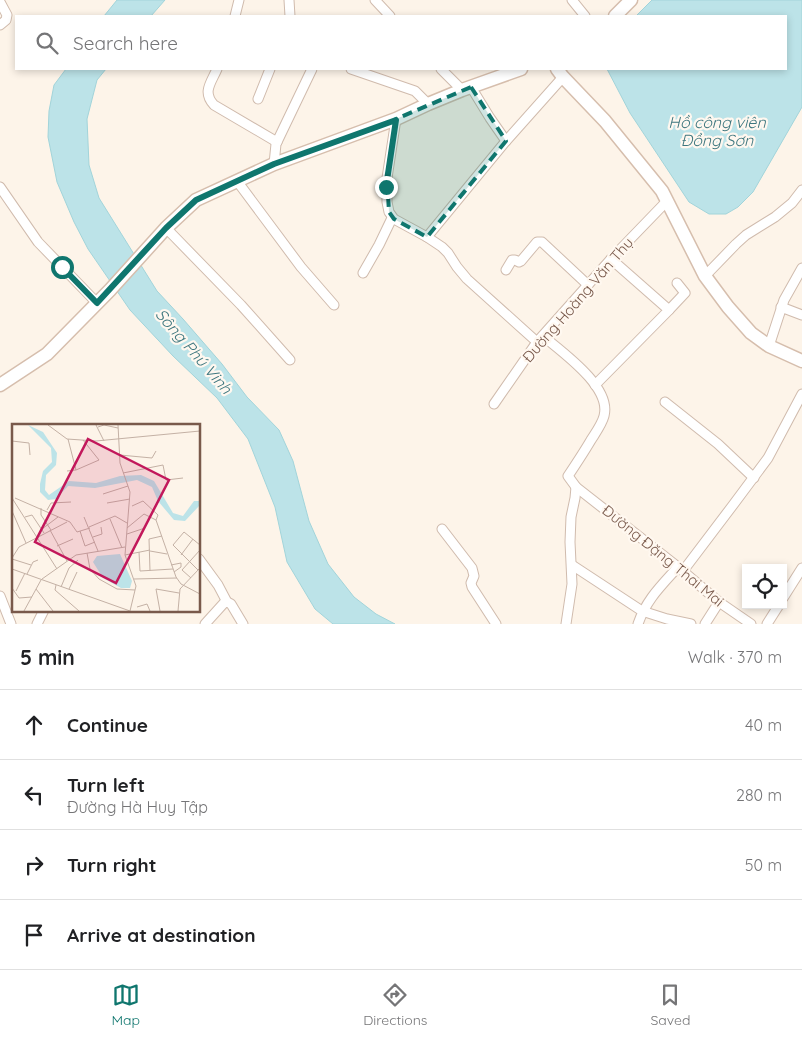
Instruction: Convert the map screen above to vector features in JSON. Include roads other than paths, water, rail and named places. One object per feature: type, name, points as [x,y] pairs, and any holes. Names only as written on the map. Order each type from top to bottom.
[{"type":"main road","points":[[615,15],[631,0]]},
{"type":"main road","points":[[1,381],[47,354],[110,290],[166,228],[196,200],[274,164],[396,120],[428,104],[518,70]]},
{"type":"main road","points":[[560,73],[605,121],[662,191],[705,276],[728,307],[751,333],[769,346],[802,361]]},
{"type":"street","points":[[235,15],[239,0]]},
{"type":"street","points":[[289,0],[290,15]]},
{"type":"street","points":[[375,0],[389,15]]},
{"type":"street","points":[[572,0],[584,15]]},
{"type":"street","points":[[0,2],[7,15],[6,20],[0,25]]},
{"type":"street","points":[[217,70],[208,90],[209,99],[214,105],[277,142]]},
{"type":"street","points":[[258,98],[270,70]]},
{"type":"street","points":[[274,164],[277,142],[312,70]]},
{"type":"street","points":[[354,70],[415,91],[428,104]]},
{"type":"street","points":[[442,70],[466,89],[506,141]]},
{"type":"street","points":[[427,237],[560,73]]},
{"type":"street","points":[[396,120],[386,187],[386,202],[392,218],[442,247],[467,279],[540,339],[582,368],[606,402],[605,414],[601,424],[568,476],[576,487],[571,517],[572,584],[566,624]]},
{"type":"street","points":[[237,181],[301,267],[334,305]]},
{"type":"street","points":[[0,187],[38,242],[97,303]]},
{"type":"street","points":[[705,276],[746,235],[775,217],[792,203],[802,190]]},
{"type":"street","name":"Đường Hoàng Văn Thụ","points":[[494,404],[540,339],[611,259],[667,201]]},
{"type":"street","points":[[363,273],[377,250],[392,218]]},
{"type":"street","points":[[166,228],[241,305],[290,360]]},
{"type":"street","points":[[506,270],[512,260],[521,261],[537,242],[542,242],[588,285]]},
{"type":"street","points":[[611,259],[669,310]]},
{"type":"street","points":[[769,346],[781,308],[802,268]]},
{"type":"street","points":[[595,385],[686,293],[677,283]]},
{"type":"street","points":[[781,308],[802,315]]},
{"type":"street","points":[[638,624],[642,611],[651,597],[680,569],[754,478],[768,458],[802,394]]},
{"type":"street","points":[[665,402],[718,444],[754,478]]},
{"type":"street","name":"Đường Đặng Thai Mai","points":[[576,487],[719,602],[751,624]]},
{"type":"street","points":[[442,529],[472,568],[474,576],[471,584],[472,587],[496,624]]},
{"type":"street","points":[[200,560],[243,624]]},
{"type":"street","points":[[572,565],[642,611],[690,624]]},
{"type":"street","points":[[787,592],[802,568]]},
{"type":"street","points":[[0,596],[11,624]]},
{"type":"street","points":[[205,624],[227,602]]},
{"type":"street","points":[[705,624],[719,602]]},
{"type":"street","points":[[767,624],[776,609]]},
{"type":"street","points":[[37,624],[43,612]]},
{"type":"water","points":[[117,0],[165,0],[152,15],[105,15]]},
{"type":"water","name":"Hồ công viên Đồng Sơn","points":[[652,0],[802,0],[802,107],[753,192],[738,207],[726,214],[709,214],[689,202],[630,113],[608,70],[787,70],[787,15],[637,15]]},
{"type":"water","name":"Sông Phú Vinh","points":[[65,70],[105,70],[97,80],[87,119],[89,165],[99,198],[157,291],[222,364],[247,397],[279,430],[293,461],[309,521],[328,564],[354,597],[376,614],[395,624],[333,624],[315,609],[287,562],[275,507],[248,439],[217,398],[173,356],[130,310],[88,249],[74,222],[57,182],[48,137],[49,111],[54,85]]}]
